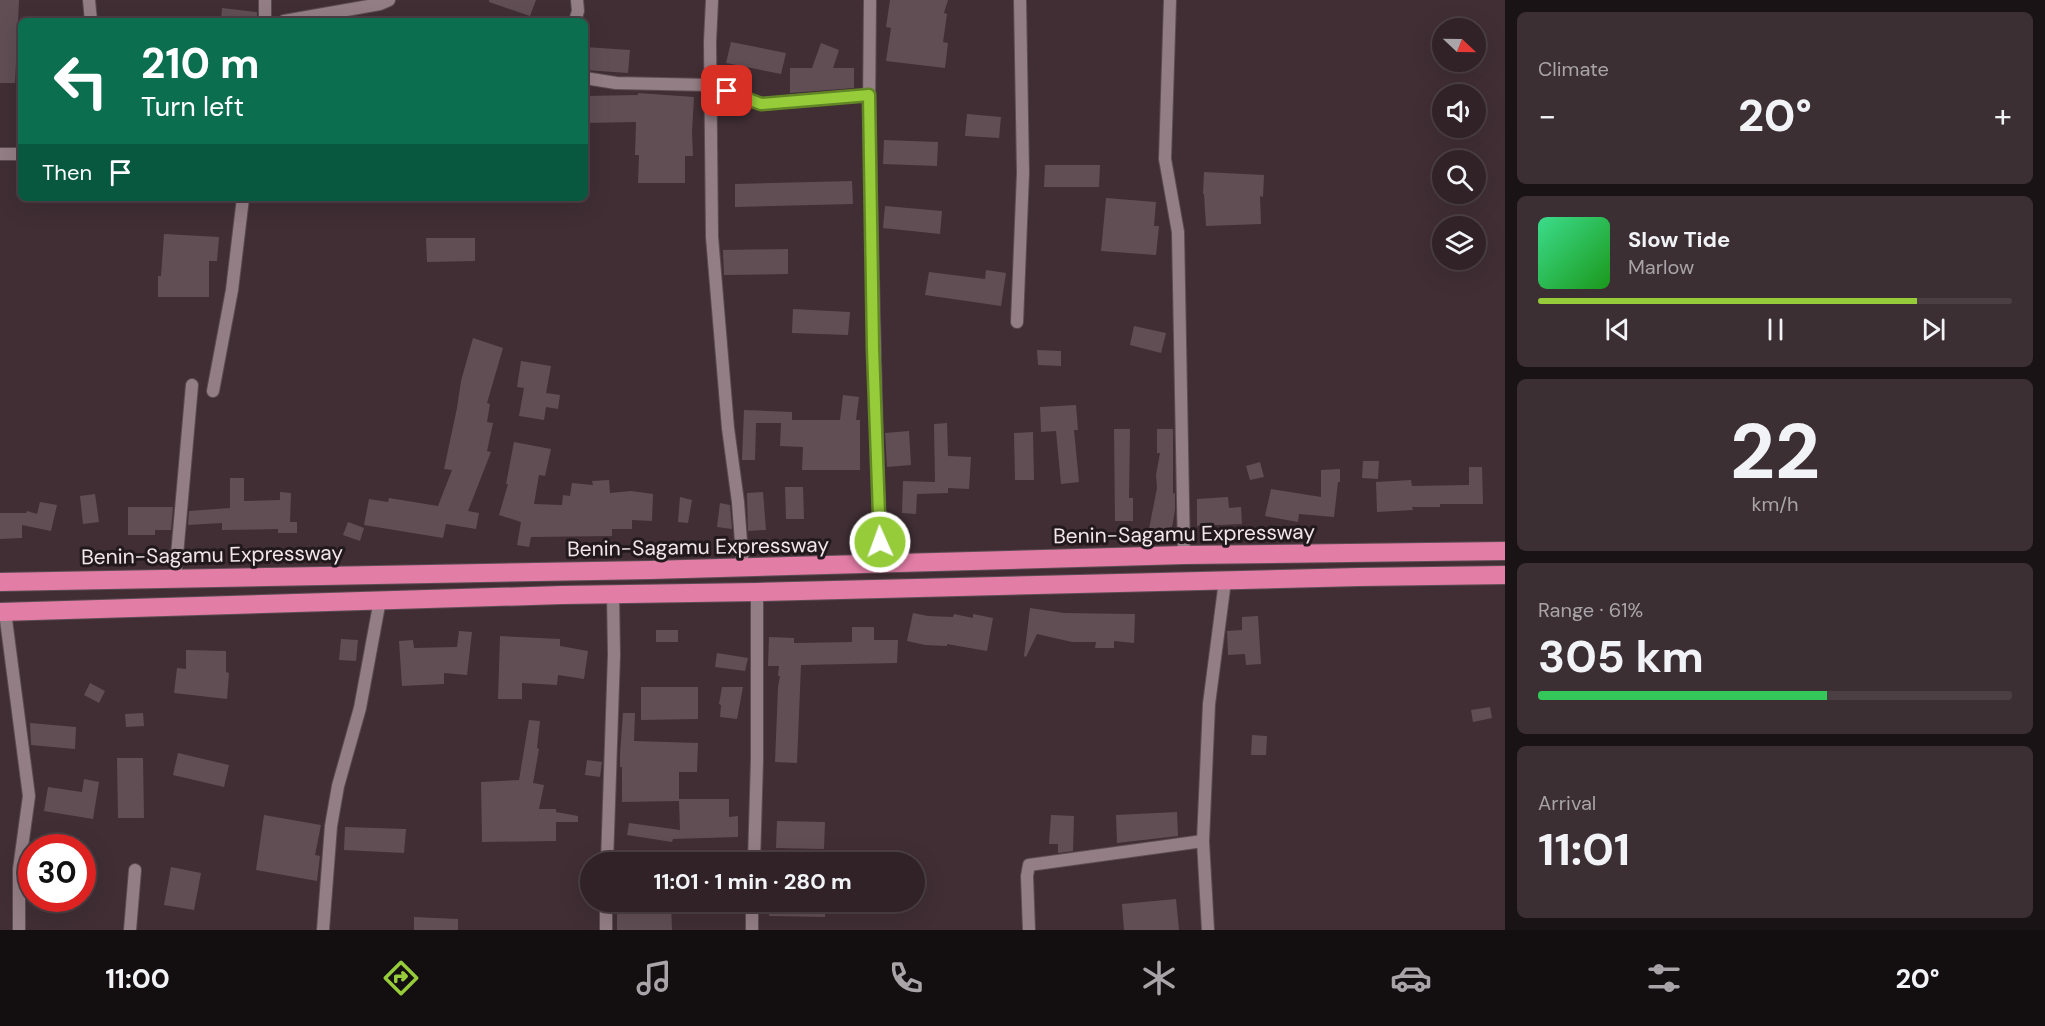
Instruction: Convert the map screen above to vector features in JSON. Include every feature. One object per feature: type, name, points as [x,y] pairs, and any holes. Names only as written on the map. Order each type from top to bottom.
[{"type":"highway","name":"Benin-Sagamu Expressway","points":[[0,582],[880,565],[1184,555],[1505,551]]},
{"type":"highway","points":[[2,612],[613,594],[1505,575]]},
{"type":"street","points":[[89,0],[91,18]]},
{"type":"street","points":[[265,0],[265,18]]},
{"type":"street","points":[[301,18],[380,4],[389,0]]},
{"type":"street","points":[[576,18],[577,0]]},
{"type":"street","points":[[712,0],[712,237],[728,428],[738,502],[743,568]]},
{"type":"street","points":[[870,0],[869,95],[873,348],[880,565]]},
{"type":"street","points":[[1017,322],[1023,173],[1020,0]]},
{"type":"street","points":[[1170,0],[1165,159],[1178,232],[1184,555]]},
{"type":"street","points":[[588,78],[616,83],[711,85],[761,104],[869,95]]},
{"type":"street","points":[[0,154],[18,154]]},
{"type":"street","points":[[213,390],[232,290],[243,201]]},
{"type":"street","points":[[175,578],[192,385]]},
{"type":"street","points":[[1208,930],[1203,841],[1209,704],[1226,580]]},
{"type":"street","points":[[754,852],[757,592]]},
{"type":"street","points":[[607,852],[614,655],[613,594]]},
{"type":"street","points":[[324,930],[331,826],[338,786],[360,708],[380,600]]},
{"type":"street","points":[[2,612],[29,796],[19,869],[19,930]]},
{"type":"street","points":[[1029,930],[1027,876],[1029,865],[1203,841]]},
{"type":"street","points":[[130,930],[135,870]]},
{"type":"street","points":[[606,912],[606,930]]},
{"type":"street","points":[[752,912],[752,930]]},
{"type":"building","points":[[0,0],[19,0],[15,83],[0,83]]},
{"type":"building","points":[[489,0],[536,0],[530,16],[489,2]]},
{"type":"building","points":[[890,0],[948,0],[944,13],[947,14],[943,42],[948,43],[945,68],[886,61],[891,28],[886,27]]},
{"type":"building","points":[[222,8],[257,12],[257,18],[221,18]]},
{"type":"building","points":[[731,42],[786,53],[781,74],[726,63]]},
{"type":"building","points":[[821,43],[839,50],[833,68],[854,68],[854,88],[790,93],[790,68],[812,68]]},
{"type":"building","points":[[588,47],[630,50],[628,73],[588,70]]},
{"type":"building","points":[[638,93],[694,97],[693,156],[685,156],[685,183],[638,183],[639,155],[635,155],[636,122],[588,123],[588,96],[638,95]]},
{"type":"building","points":[[967,114],[1001,117],[999,138],[965,136]]},
{"type":"building","points":[[884,140],[938,142],[937,166],[883,164]]},
{"type":"building","points":[[1045,165],[1100,165],[1099,187],[1044,187]]},
{"type":"building","points":[[1204,172],[1264,175],[1263,197],[1260,196],[1261,224],[1206,226],[1203,194]]},
{"type":"building","points":[[852,181],[853,204],[735,207],[735,184]]},
{"type":"building","points":[[1106,198],[1156,202],[1154,226],[1159,226],[1156,255],[1101,251]]},
{"type":"building","points":[[885,206],[942,211],[940,234],[883,228]]},
{"type":"building","points":[[164,234],[219,237],[217,261],[209,261],[209,297],[158,297],[158,276],[161,276]]},
{"type":"building","points":[[426,238],[475,238],[475,261],[427,262]]},
{"type":"building","points":[[788,249],[788,274],[724,275],[723,250]]},
{"type":"building","points":[[986,270],[1006,273],[1001,306],[925,295],[929,272],[985,279]]},
{"type":"building","points":[[793,309],[850,312],[848,335],[792,333]]},
{"type":"building","points":[[1134,326],[1166,333],[1161,353],[1130,345]]},
{"type":"building","points":[[473,338],[503,348],[487,403],[490,404],[487,422],[493,423],[487,451],[491,452],[468,511],[479,513],[476,529],[446,524],[443,538],[364,525],[369,499],[388,502],[389,498],[438,506],[452,470],[444,469],[461,381]]},
{"type":"building","points":[[1037,350],[1061,351],[1061,366],[1038,365]]},
{"type":"building","points":[[521,361],[551,366],[546,393],[560,395],[558,409],[546,407],[544,420],[519,416],[524,388],[517,387]]},
{"type":"building","points":[[843,395],[859,397],[856,420],[860,420],[860,470],[802,470],[803,447],[780,446],[781,423],[756,423],[755,460],[742,460],[744,410],[792,412],[792,420],[840,420]]},
{"type":"building","points":[[1076,405],[1078,430],[1074,430],[1079,482],[1061,484],[1056,431],[1041,432],[1040,407]]},
{"type":"building","points":[[947,423],[948,456],[971,457],[969,489],[948,488],[948,493],[917,494],[916,514],[902,513],[903,481],[935,482],[934,424]]},
{"type":"building","points":[[1114,429],[1130,429],[1129,498],[1133,498],[1133,521],[1115,521]]},
{"type":"building","points":[[1157,429],[1173,429],[1175,510],[1171,533],[1149,529],[1157,488],[1156,475],[1160,453],[1157,453]]},
{"type":"building","points":[[909,431],[911,465],[887,467],[885,433]]},
{"type":"building","points":[[1033,432],[1034,480],[1015,480],[1014,433]]},
{"type":"building","points":[[514,442],[551,449],[545,476],[539,475],[534,504],[562,505],[563,495],[570,496],[572,483],[593,485],[592,481],[609,480],[610,493],[631,491],[653,494],[652,521],[632,520],[632,529],[612,529],[612,536],[531,537],[529,547],[517,545],[521,522],[499,515],[508,484],[506,484]]},
{"type":"building","points":[[1363,461],[1379,461],[1378,479],[1362,478]]},
{"type":"building","points":[[1260,462],[1264,477],[1250,480],[1246,466]]},
{"type":"building","points":[[1469,467],[1482,467],[1483,504],[1440,504],[1440,507],[1412,507],[1413,510],[1377,512],[1376,482],[1411,480],[1412,486],[1469,485]]},
{"type":"building","points":[[1340,469],[1334,517],[1299,514],[1298,522],[1265,516],[1271,489],[1321,497],[1321,470]]},
{"type":"building","points":[[230,478],[244,478],[244,501],[280,500],[280,492],[291,493],[290,522],[297,522],[297,533],[278,533],[278,529],[222,530],[222,523],[188,525],[189,511],[230,508]]},
{"type":"building","points":[[785,487],[803,487],[804,519],[786,519]]},
{"type":"building","points":[[763,492],[766,530],[748,531],[747,493]]},
{"type":"building","points":[[95,494],[99,522],[83,524],[80,496]]},
{"type":"building","points":[[680,497],[692,500],[688,523],[678,522]]},
{"type":"building","points":[[1228,497],[1229,508],[1241,507],[1242,524],[1197,526],[1197,499]]},
{"type":"building","points":[[40,502],[57,505],[51,531],[22,525],[22,538],[0,539],[0,513],[26,513],[27,511],[37,514]]},
{"type":"building","points":[[720,503],[730,505],[732,529],[717,527]]},
{"type":"building","points":[[128,507],[173,507],[171,530],[155,530],[155,535],[128,535]]},
{"type":"building","points":[[348,522],[364,528],[360,541],[343,535]]},
{"type":"building","points":[[1030,608],[1064,613],[1135,614],[1134,643],[1114,641],[1114,648],[1095,648],[1096,642],[1072,642],[1037,634],[1026,657],[1024,656]]},
{"type":"building","points":[[913,613],[953,617],[954,614],[973,618],[973,614],[993,618],[987,651],[947,644],[947,646],[925,645],[907,641]]},
{"type":"building","points":[[1258,616],[1261,664],[1246,665],[1245,654],[1228,655],[1227,631],[1242,630],[1242,617]]},
{"type":"building","points":[[852,627],[874,627],[874,640],[898,640],[897,663],[801,665],[797,763],[775,762],[780,676],[778,676],[779,666],[768,666],[769,637],[794,638],[794,643],[852,642]]},
{"type":"building","points":[[656,630],[678,630],[678,642],[656,642]]},
{"type":"building","points":[[459,631],[472,632],[467,675],[444,673],[444,684],[402,686],[399,641],[413,640],[414,648],[457,647]]},
{"type":"building","points":[[500,636],[560,639],[560,646],[588,651],[584,679],[558,675],[557,685],[522,683],[522,699],[498,699]]},
{"type":"building","points":[[341,639],[358,640],[356,661],[339,660]]},
{"type":"building","points":[[186,650],[226,651],[226,672],[229,673],[227,699],[174,693],[177,668],[186,669]]},
{"type":"building","points":[[717,653],[748,658],[745,671],[715,667]]},
{"type":"building","points":[[90,683],[105,691],[99,703],[84,695]]},
{"type":"building","points":[[641,687],[698,687],[698,719],[641,720]]},
{"type":"building","points":[[722,687],[743,687],[737,719],[720,717],[721,705],[719,704]]},
{"type":"building","points":[[1490,707],[1492,718],[1473,722],[1471,710]]},
{"type":"building","points":[[143,713],[144,726],[126,727],[125,714]]},
{"type":"building","points":[[623,713],[635,713],[634,741],[698,743],[697,772],[679,772],[679,799],[729,799],[729,817],[738,816],[738,837],[673,839],[672,842],[627,835],[629,823],[680,830],[679,801],[622,802],[620,754]]},
{"type":"building","points":[[529,720],[540,721],[537,748],[539,749],[533,783],[544,785],[539,809],[556,809],[556,812],[578,816],[578,822],[556,822],[556,841],[482,842],[481,782],[519,780]]},
{"type":"building","points":[[30,723],[76,727],[75,749],[31,745]]},
{"type":"building","points":[[1252,735],[1267,736],[1266,755],[1251,755]]},
{"type":"building","points":[[178,753],[229,765],[224,787],[173,775]]},
{"type":"building","points":[[117,758],[143,758],[144,818],[118,818]]},
{"type":"building","points":[[587,760],[602,762],[600,777],[585,775]]},
{"type":"building","points":[[84,779],[99,782],[93,819],[44,811],[48,787],[82,792]]},
{"type":"building","points":[[1177,812],[1178,836],[1117,843],[1116,815]]},
{"type":"building","points":[[264,815],[321,825],[315,855],[320,856],[317,881],[256,870]]},
{"type":"building","points":[[1051,815],[1074,816],[1073,851],[1058,853],[1058,844],[1049,844]]},
{"type":"building","points":[[777,821],[825,822],[824,849],[776,848]]},
{"type":"building","points":[[345,827],[406,829],[404,853],[344,850]]},
{"type":"building","points":[[171,867],[201,873],[194,910],[164,905]]},
{"type":"building","points":[[1176,899],[1179,930],[1124,930],[1122,904]]},
{"type":"building","points":[[617,912],[671,912],[672,930],[617,930]]},
{"type":"building","points":[[769,912],[825,912],[825,917],[769,916]]},
{"type":"building","points":[[414,917],[458,919],[458,930],[414,930]]},
{"type":"route","points":[[727,91],[761,104],[869,95],[873,348],[880,542]]}]
